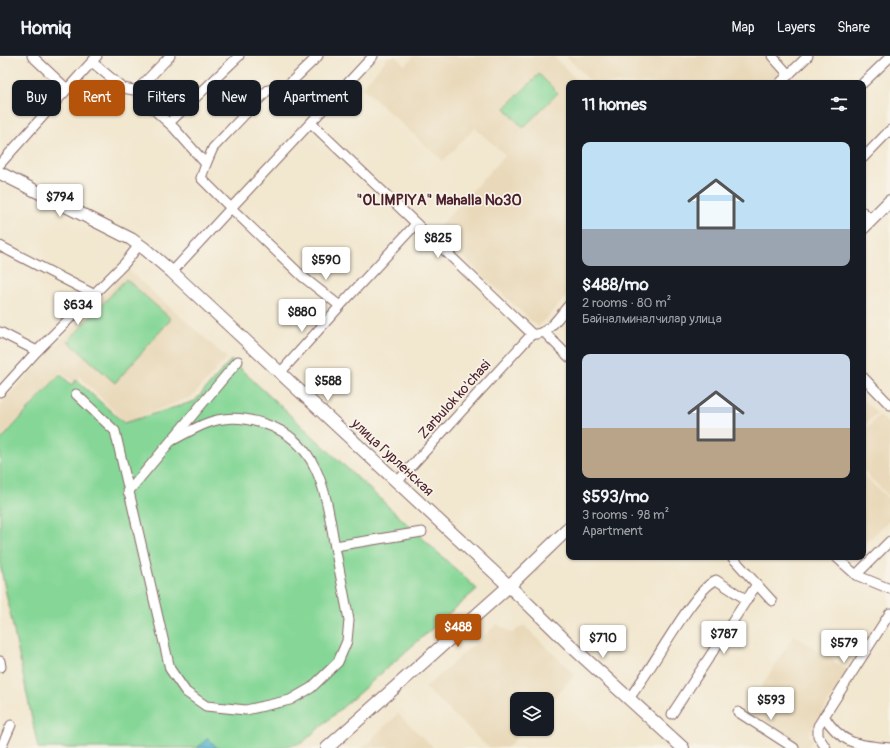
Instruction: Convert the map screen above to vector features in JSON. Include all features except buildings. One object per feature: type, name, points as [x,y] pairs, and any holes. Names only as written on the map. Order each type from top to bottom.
[{"type":"street","points":[[32,56],[67,89]]},
{"type":"street","points":[[147,80],[170,56]]},
{"type":"street","points":[[169,123],[239,56]]},
{"type":"street","points":[[318,56],[285,88],[268,90],[213,148],[202,178],[303,277],[340,306]]},
{"type":"street","points":[[172,272],[373,56]]},
{"type":"street","points":[[772,56],[789,74]]},
{"type":"street","points":[[783,80],[808,56]]},
{"type":"street","points":[[866,80],[890,57]]},
{"type":"street","points":[[0,164],[94,59],[123,88],[133,90]]},
{"type":"street","points":[[161,116],[206,164]]},
{"type":"street","points":[[311,123],[532,334],[538,335],[544,332],[566,308]]},
{"type":"street","points":[[866,155],[890,130]]},
{"type":"street","name":"улица Гурленская","points":[[0,173],[135,242],[172,272],[509,586],[569,644],[683,748]]},
{"type":"street","points":[[866,220],[890,201]]},
{"type":"street","points":[[280,373],[416,224]]},
{"type":"street","points":[[0,392],[37,351],[95,295],[125,263],[135,242]]},
{"type":"street","points":[[0,246],[95,295]]},
{"type":"street","points":[[0,332],[37,351]]},
{"type":"street","points":[[544,332],[566,354]]},
{"type":"street","name":"Zarbulok ko'chasi","points":[[397,482],[532,334]]},
{"type":"street","points":[[128,492],[238,361]]},
{"type":"street","points":[[866,380],[890,405]]},
{"type":"street","points":[[76,394],[115,431],[170,669],[186,692],[206,706],[246,710],[290,700],[311,688],[338,662],[347,641],[349,620],[325,489],[316,466],[298,443],[278,428],[251,419],[225,417],[203,424],[173,440]]},
{"type":"street","points":[[327,748],[509,586],[566,531]]},
{"type":"street","points":[[335,546],[422,532]]},
{"type":"street","points":[[856,575],[890,541]]},
{"type":"street","points":[[735,560],[772,602]]},
{"type":"street","points":[[839,560],[856,575],[890,589]]},
{"type":"street","points":[[629,698],[640,684],[685,615],[709,584],[716,580],[747,600]]},
{"type":"street","points":[[672,714],[757,584]]},
{"type":"street","points":[[826,748],[818,736],[818,726],[890,613]]},
{"type":"street","points":[[738,712],[794,748]]},
{"type":"street","points":[[824,716],[830,726],[848,742],[890,748]]},
{"type":"street","points":[[1,748],[11,724]]},
{"type":"shaded area","points":[[389,56],[395,56],[405,65],[414,56],[553,56],[577,80],[566,80],[566,297],[538,327],[435,231],[505,155],[475,128],[443,161],[362,88]]},
{"type":"shaded area","points":[[566,56],[762,56],[781,75],[777,80],[589,80]]},
{"type":"shaded area","points":[[128,270],[227,358],[192,397],[125,422],[80,377],[73,382],[61,371],[0,439],[0,405]]},
{"type":"shaded area","points":[[866,403],[877,413],[866,424]]},
{"type":"shaded area","points":[[879,415],[890,425],[890,497],[866,474],[866,430]]},
{"type":"shaded area","points":[[866,478],[890,500],[890,519],[866,543]]},
{"type":"shaded area","points":[[497,624],[512,633],[524,625],[575,675],[554,698],[554,692],[510,692],[510,736],[518,736],[507,748],[489,748],[425,688]]},
{"type":"shaded area","points":[[794,635],[849,671],[808,735],[813,739],[807,748],[799,748],[744,714]]},
{"type":"shaded area","points":[[398,714],[434,748],[362,748]]},
{"type":"green space","points":[[539,74],[558,93],[523,128],[505,108]]},
{"type":"green space","points":[[126,279],[171,319],[115,383],[68,341]]},
{"type":"green space","points":[[231,360],[477,589],[302,743],[277,748],[38,748],[0,564],[0,441],[60,374],[72,385],[76,380],[124,423],[195,401]]},
{"type":"water","points":[[208,738],[217,748],[197,748]]},
{"type":"district","name":"\"OLIMPIYA\" Mahalla №30","points":[[439,200]]}]
